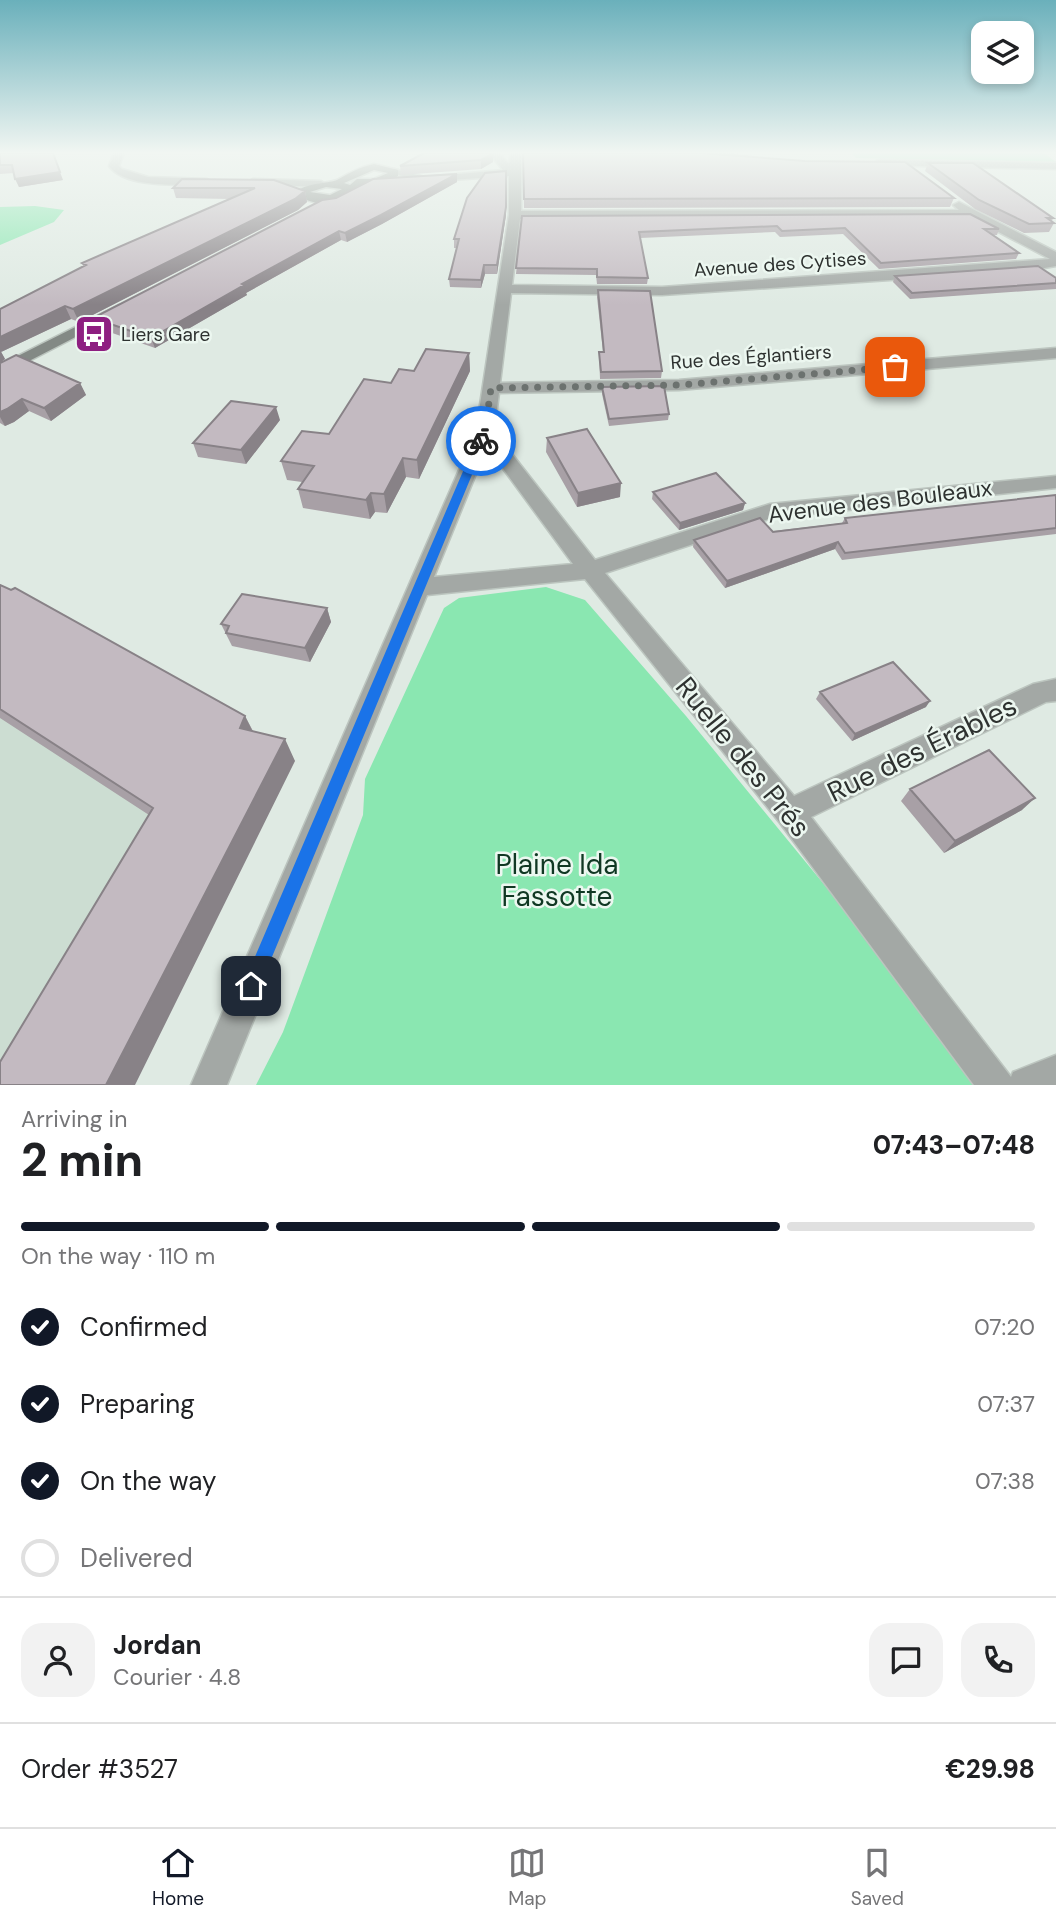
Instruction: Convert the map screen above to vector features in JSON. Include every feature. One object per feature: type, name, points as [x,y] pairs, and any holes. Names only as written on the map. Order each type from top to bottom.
[{"type":"main road","points":[[0,371],[132,302]]},
{"type":"street","points":[[209,1085],[485,431],[516,204]]},
{"type":"street","points":[[957,204],[1056,260]]},
{"type":"street","points":[[515,215],[970,213]]},
{"type":"street","name":"Avenue des Cytises","points":[[505,289],[662,291],[1027,267],[1056,260]]},
{"type":"street","name":"Rue des Églantiers","points":[[491,388],[679,385],[1056,353]]},
{"type":"street","name":"Ruelle des Prés","points":[[485,431],[590,570],[790,813],[996,1085]]},
{"type":"street","name":"Avenue des Bouleaux","points":[[420,587],[590,570],[770,511],[1056,482]]},
{"type":"street","name":"Rue des Érables","points":[[790,813],[1042,692],[1056,690]]},
{"type":"street","points":[[1026,1085],[1056,1073]]},
{"type":"shaded area","points":[[0,599],[256,738],[0,1085]]},
{"type":"green space","points":[[35,206],[64,210],[54,222],[0,245],[0,207]]},
{"type":"green space","name":"Plaine Ida Fassotte","points":[[546,587],[585,600],[686,716],[845,910],[981,1085],[256,1085],[283,1032],[363,815],[365,779],[444,608],[459,598]]},
{"type":"building","points":[[219,204],[286,204],[73,309],[65,306],[0,337],[0,309],[86,265],[82,263]]},
{"type":"building","points":[[315,204],[402,204],[345,233],[339,231],[151,338],[93,318]]},
{"type":"building","points":[[465,204],[506,204],[497,265],[484,265],[481,280],[449,279],[459,239],[454,239]]},
{"type":"building","points":[[987,204],[1032,204],[1053,218],[1047,218],[1054,223],[1029,224]]},
{"type":"building","points":[[970,214],[999,229],[984,229],[1019,253],[881,263],[845,228],[782,231],[777,226],[639,232],[648,278],[597,277],[597,269],[516,268],[522,216]]},
{"type":"building","points":[[1038,266],[1056,278],[1056,283],[912,293],[895,276]]},
{"type":"building","points":[[598,290],[650,291],[662,371],[601,372],[599,352],[604,352]]},
{"type":"building","points":[[426,349],[469,353],[417,460],[403,458],[384,494],[371,493],[366,500],[298,489],[314,466],[281,461],[302,431],[329,434],[364,379],[391,383],[399,369],[414,371]]},
{"type":"building","points":[[16,355],[80,383],[44,408],[22,399],[0,412],[0,363]]},
{"type":"building","points":[[664,386],[669,414],[609,419],[602,387]]},
{"type":"building","points":[[231,401],[276,407],[241,450],[193,443]]},
{"type":"building","points":[[587,429],[621,483],[578,493],[547,438]]},
{"type":"building","points":[[716,473],[745,503],[680,523],[653,492]]},
{"type":"building","points":[[1056,495],[1056,528],[845,553],[838,542],[727,581],[694,540],[760,518],[773,532],[847,523],[845,518]]},
{"type":"building","points":[[0,585],[11,590],[15,588],[245,716],[240,728],[285,739],[106,1085],[0,1085],[0,1062],[153,808],[0,709]]},
{"type":"building","points":[[242,594],[327,608],[305,648],[226,633],[229,626],[221,624]]},
{"type":"building","points":[[893,662],[930,701],[855,734],[820,692]]},
{"type":"building","points":[[989,750],[1035,798],[955,841],[910,789]]},
{"type":"way so far","points":[[481,441],[491,388],[679,385],[895,367]]},
{"type":"place","name":"Liers Gare","points":[[94,334]]},
{"type":"route","points":[[251,986],[481,441]]}]
